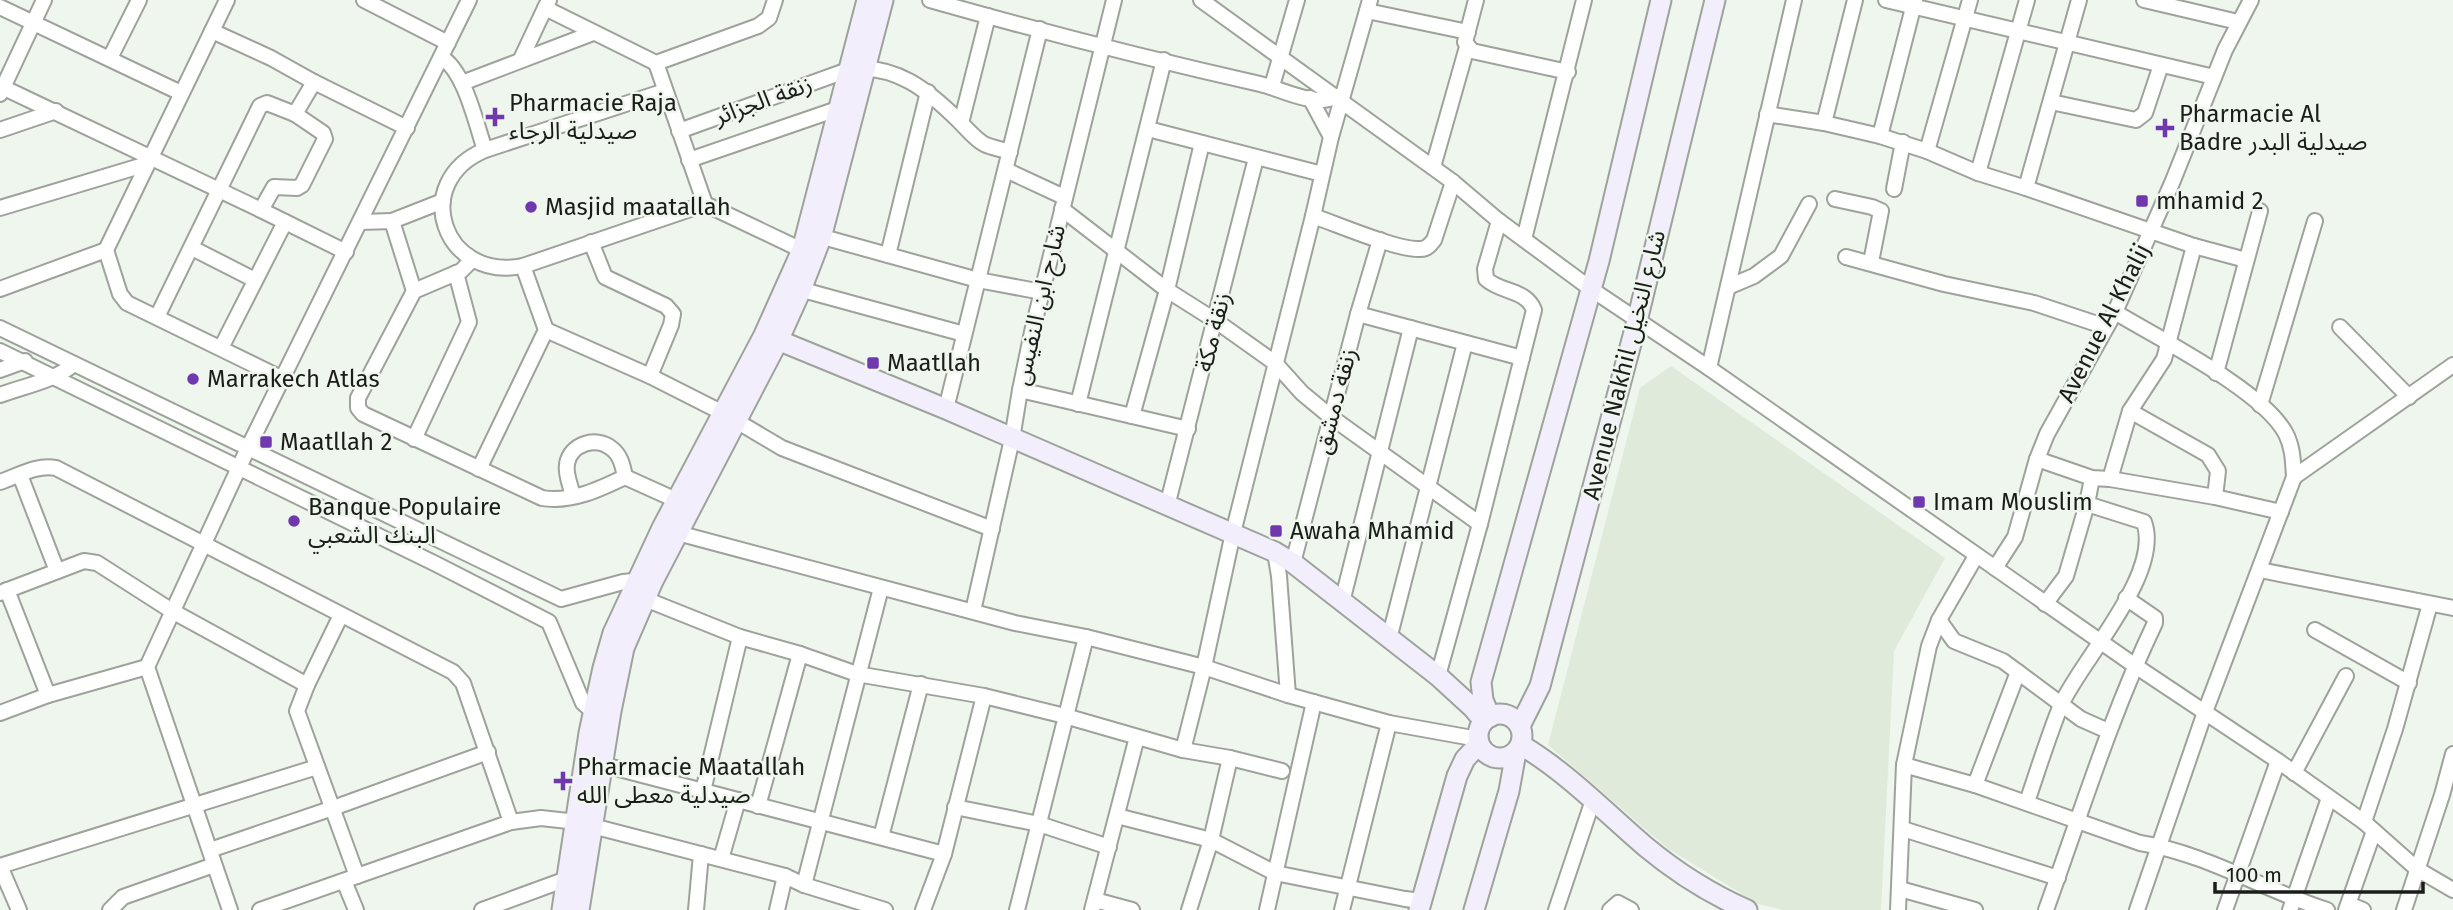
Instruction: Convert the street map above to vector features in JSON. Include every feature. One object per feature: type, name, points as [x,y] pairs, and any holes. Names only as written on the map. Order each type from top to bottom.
[{"type":"street","points":[[44,0],[1,90],[56,111],[148,161],[220,190],[346,252]]},
{"type":"street","points":[[110,58],[139,0]]},
{"type":"street","points":[[227,0],[106,250],[123,299],[283,379]]},
{"type":"street","points":[[364,0],[444,50],[462,83],[485,150]]},
{"type":"street","points":[[230,910],[147,667],[248,448],[469,0]]},
{"type":"street","points":[[521,59],[547,4],[593,33],[656,63],[758,26],[769,18],[775,0]]},
{"type":"street","points":[[857,68],[867,0]]},
{"type":"street","points":[[579,910],[585,824],[603,711],[644,587],[669,531],[771,338],[794,288],[811,244],[857,68],[883,0]]},
{"type":"street","points":[[930,0],[952,3],[988,16],[1272,86],[1310,98],[1340,99]]},
{"type":"street","name":"شارح ابن النفيس","points":[[973,611],[1042,292],[1114,0]]},
{"type":"street","points":[[1201,0],[1433,167],[1499,221],[1591,289],[1709,368],[2045,604],[2278,761],[2369,826],[2417,869],[2452,885]]},
{"type":"street","points":[[1224,16],[1230,0]]},
{"type":"street","points":[[1272,86],[1297,0]]},
{"type":"street","points":[[1476,0],[1465,42],[1472,51],[1568,72]]},
{"type":"street","points":[[1524,239],[1584,0]]},
{"type":"street","name":"Avenue Nakhil شارع النخيل","points":[[1473,695],[1481,682],[1591,289],[1661,0]]},
{"type":"street","name":"Avenue Nakhil شارع النخيل","points":[[1474,910],[1509,791],[1519,741],[1540,686],[1637,321],[1715,0]]},
{"type":"street","points":[[1709,368],[1794,0]]},
{"type":"street","points":[[1824,123],[1855,0]]},
{"type":"street","points":[[1886,0],[1914,3],[2068,44],[2214,77]]},
{"type":"street","points":[[1927,151],[1970,0]]},
{"type":"street","points":[[1978,173],[2027,0]]},
{"type":"street","points":[[2026,188],[2079,0]]},
{"type":"street","points":[[2144,0],[2238,22]]},
{"type":"street","name":"Avenue Al Khalij","points":[[1994,568],[2002,560],[2015,537],[2036,459],[2047,434],[2115,312],[2172,183],[2214,77],[2238,22],[2251,0]]},
{"type":"street","points":[[1880,136],[1914,3]]},
{"type":"street","points":[[1183,750],[1233,533],[1340,99],[1368,6],[1468,32]]},
{"type":"street","points":[[0,7],[181,93]]},
{"type":"street","points":[[961,123],[988,16]]},
{"type":"street","points":[[946,409],[1040,29]]},
{"type":"street","points":[[212,31],[271,58],[407,128]]},
{"type":"street","points":[[462,83],[593,33]]},
{"type":"street","points":[[1433,167],[1467,47]]},
{"type":"street","points":[[1078,404],[1164,61]]},
{"type":"street","points":[[656,63],[705,204]]},
{"type":"street","points":[[2051,102],[2136,120],[2146,113],[2161,65]]},
{"type":"street","points":[[857,68],[884,69],[928,92],[985,144],[1010,152]]},
{"type":"street","name":"زنقة الجزائر","points":[[679,131],[857,68]]},
{"type":"street","points":[[295,114],[314,82]]},
{"type":"street","points":[[665,91],[485,150],[466,159],[453,172],[443,201],[447,233],[458,249],[472,260],[498,268],[523,266],[705,204],[811,244],[888,254],[978,280],[1042,292]]},
{"type":"street","points":[[888,254],[928,92]]},
{"type":"street","points":[[1310,98],[1331,136]]},
{"type":"street","points":[[157,317],[260,106],[267,103],[295,114],[323,133],[325,139],[302,185],[298,188],[274,187],[261,210]]},
{"type":"street","name":"زنقة الجزائر","points":[[689,160],[847,106]]},
{"type":"street","points":[[0,130],[56,111]]},
{"type":"street","points":[[1767,114],[1824,123],[1903,142],[1978,173],[2194,246],[2246,260]]},
{"type":"street","points":[[1148,129],[1322,174]]},
{"type":"street","points":[[1894,189],[1903,142]]},
{"type":"street","points":[[1132,416],[1167,290],[1202,143]]},
{"type":"street","name":"زنقة مكة","points":[[1167,506],[1256,158]]},
{"type":"street","points":[[0,208],[148,161]]},
{"type":"street","points":[[1006,170],[1063,203],[1117,252],[1167,290],[1275,363],[1302,393],[1331,417],[1480,524]]},
{"type":"street","points":[[1313,216],[1380,240],[1421,250],[1428,247],[1440,225],[1453,182]]},
{"type":"street","points":[[1835,199],[1881,211],[1871,262]]},
{"type":"street","points":[[361,222],[392,221],[443,201]]},
{"type":"street","points":[[1728,287],[1754,276],[1781,256],[1809,204]]},
{"type":"street","points":[[2216,373],[2260,211]]},
{"type":"street","points":[[392,221],[414,291]]},
{"type":"street","points":[[1438,676],[1534,310],[1531,301],[1493,285],[1486,279],[1485,269],[1499,221]]},
{"type":"street","points":[[2260,405],[2315,221]]},
{"type":"street","points":[[221,348],[285,222]]},
{"type":"street","name":"زنقة دمشق","points":[[1293,563],[1380,240]]},
{"type":"street","points":[[591,242],[605,277],[666,306],[673,314],[650,376]]},
{"type":"street","points":[[2110,479],[2130,411],[2164,359],[2194,246]]},
{"type":"street","points":[[192,248],[255,280]]},
{"type":"street","points":[[0,289],[106,250]]},
{"type":"street","points":[[1846,257],[1944,284],[2034,303],[2106,327]]},
{"type":"street","points":[[472,260],[466,268],[414,291],[358,398],[357,403],[363,414],[542,498],[552,500],[573,496],[599,489],[625,477],[676,500]]},
{"type":"street","points":[[479,469],[546,330],[523,266]]},
{"type":"street","points":[[414,439],[469,322],[456,273]]},
{"type":"street","points":[[794,288],[964,334]]},
{"type":"street","points":[[2115,312],[2216,373],[2276,418],[2292,450],[2294,477],[2205,712],[2137,910]]},
{"type":"street","points":[[1358,314],[1522,358]]},
{"type":"street","points":[[2340,327],[2409,397]]},
{"type":"street","points":[[0,328],[561,599],[644,587],[740,637],[857,674],[984,696],[1183,750],[1282,771]]},
{"type":"street","points":[[1342,602],[1410,328]]},
{"type":"street","points":[[546,330],[650,376],[782,448],[992,528]]},
{"type":"street","points":[[771,338],[946,409],[1275,552],[1293,563],[1438,676],[1473,695],[1483,730],[1484,752],[1493,758],[1503,759],[1519,741]]},
{"type":"street","points":[[1389,639],[1465,343]]},
{"type":"street","points":[[0,370],[44,349]]},
{"type":"street","points":[[0,351],[549,622],[583,704],[603,711]]},
{"type":"street","points":[[0,395],[52,377],[74,364]]},
{"type":"street","points":[[2294,477],[2453,365]]},
{"type":"street","points":[[1020,390],[1188,429]]},
{"type":"street","points":[[2130,411],[2208,455],[2218,471],[2215,497]]},
{"type":"street","points":[[669,531],[676,500],[729,417]]},
{"type":"street","points":[[573,496],[567,463],[574,450],[580,446],[601,442],[611,447],[621,461],[625,477]]},
{"type":"street","points":[[2036,459],[2092,478],[2215,497],[2281,512]]},
{"type":"street","points":[[0,482],[37,468],[56,468],[453,672],[463,683],[511,822]]},
{"type":"street","points":[[20,475],[57,571]]},
{"type":"street","points":[[2045,604],[2066,576],[2092,478]]},
{"type":"street","points":[[2027,802],[2062,704],[2102,642],[2144,559],[2147,532],[2144,522],[2087,504]]},
{"type":"street","points":[[669,531],[881,588],[1204,667],[1288,695],[1389,723],[1483,730]]},
{"type":"street","points":[[1275,552],[1288,695]]},
{"type":"street","points":[[1898,910],[1904,765],[1929,646],[1939,620],[1976,556]]},
{"type":"street","points":[[48,695],[4,592],[84,561],[97,563],[172,611],[307,685]]},
{"type":"street","points":[[2260,570],[2453,608]]},
{"type":"street","points":[[804,885],[881,588]]},
{"type":"street","points":[[2046,910],[2108,731],[2155,618],[2126,598]]},
{"type":"street","points":[[549,622],[561,599]]},
{"type":"street","points":[[2347,910],[2430,604]]},
{"type":"street","points":[[341,615],[297,711],[333,808],[356,910]]},
{"type":"street","points":[[1939,620],[1954,641],[2003,661],[2081,719],[2108,731]]},
{"type":"street","points":[[2315,630],[2409,683]]},
{"type":"street","points":[[703,791],[740,637]]},
{"type":"street","points":[[1017,910],[1086,638]]},
{"type":"street","points":[[758,806],[800,654]]},
{"type":"street","points":[[0,713],[48,695],[147,667]]},
{"type":"street","points":[[1975,785],[2018,671]]},
{"type":"street","points":[[2294,773],[2346,676]]},
{"type":"street","points":[[881,838],[921,684]]},
{"type":"street","points":[[923,910],[944,854],[984,696]]},
{"type":"street","points":[[1267,910],[1314,702]]},
{"type":"street","points":[[562,910],[567,882],[604,765],[603,711]]},
{"type":"street","points":[[1117,816],[1211,840],[1275,873],[1349,887],[1420,905],[1457,776],[1483,730],[1507,715],[1519,741],[1550,762],[1648,849],[1717,895],[1747,910]]},
{"type":"street","points":[[1342,910],[1389,723]]},
{"type":"street","points":[[1132,910],[1093,905],[1137,737]]},
{"type":"street","points":[[209,850],[488,752]]},
{"type":"street","points":[[2404,910],[2417,869],[2447,797],[2453,754]]},
{"type":"street","points":[[1189,910],[1211,840],[1230,758]]},
{"type":"street","points":[[2225,910],[2278,761]]},
{"type":"street","points":[[604,765],[944,854]]},
{"type":"street","points":[[1904,765],[1975,785],[2140,844],[2158,846],[2238,873],[2292,905],[2327,910]]},
{"type":"street","points":[[19,910],[0,866],[317,767]]},
{"type":"street","points":[[2292,905],[2329,798]]},
{"type":"street","points":[[721,859],[738,800]]},
{"type":"street","points":[[1556,910],[1593,800]]},
{"type":"street","points":[[955,807],[1039,824],[1109,847]]},
{"type":"street","points":[[260,910],[511,822],[541,818],[585,824],[785,876],[864,907],[885,910]]},
{"type":"street","points":[[1903,829],[2058,878]]},
{"type":"street","points":[[696,910],[701,854]]},
{"type":"street","points":[[110,910],[123,897],[214,865]]},
{"type":"street","points":[[777,910],[785,876]]},
{"type":"street","points":[[482,910],[561,881],[567,882]]},
{"type":"street","points":[[1900,889],[1975,910]]},
{"type":"street","points":[[1610,910],[1618,903],[1631,910]]},
{"type":"street","points":[[2347,910],[2351,905],[2364,910]]},
{"type":"shaded area","points":[[1671,366],[1945,558],[1894,651],[1881,910],[1783,910],[1758,904],[1667,848],[1548,745],[1640,388]]},
{"type":"place","name":"Pharmacie Raja صيدلية الرجاء","points":[[495,117]]},
{"type":"place","name":"Pharmacie Al Badre صيدلية البدر","points":[[2165,128]]},
{"type":"place","name":"mhamid 2","points":[[2142,201]]},
{"type":"place","name":"Masjid maatallah","points":[[531,207]]},
{"type":"place","name":"Maatllah","points":[[873,363]]},
{"type":"place","name":"Marrakech Atlas","points":[[193,379]]},
{"type":"place","name":"Maatllah 2","points":[[266,442]]},
{"type":"place","name":"Imam Mouslim","points":[[1919,502]]},
{"type":"place","name":"Banque Populaire البنك الشعبي","points":[[294,521]]},
{"type":"place","name":"Awaha Mhamid","points":[[1276,531]]},
{"type":"place","name":"Pharmacie Maatallah صيدلية معطى الله","points":[[563,781]]}]
